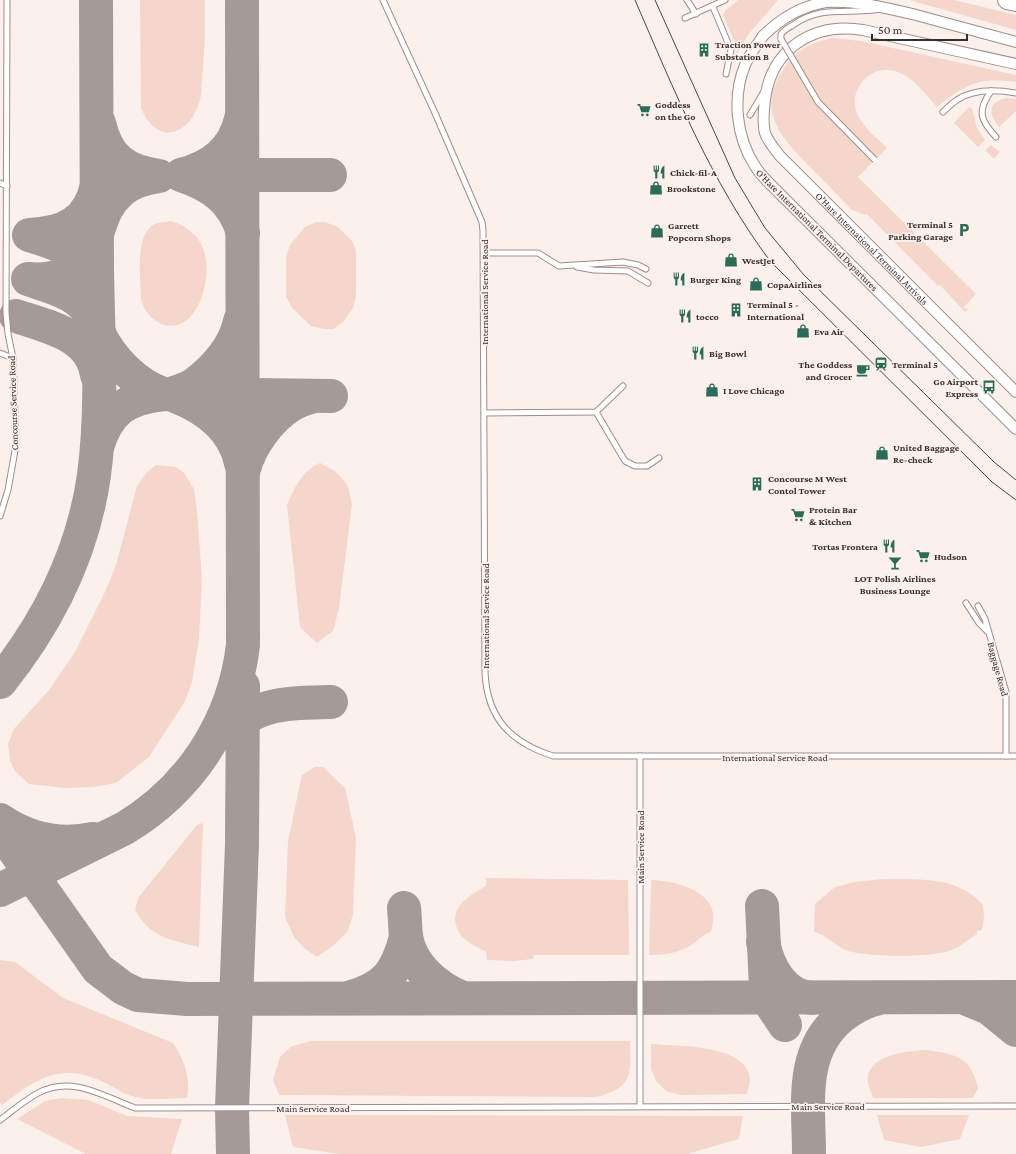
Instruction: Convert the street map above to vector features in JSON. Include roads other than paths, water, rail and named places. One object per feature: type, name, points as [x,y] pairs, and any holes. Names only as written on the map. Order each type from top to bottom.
[{"type":"highway","points":[[1007,0],[1016,2]]},
{"type":"street","name":"O'Hare International Terminal Departures","points":[[1016,42],[860,2],[834,1],[807,6],[788,15],[763,36],[745,64],[740,80],[737,98],[740,131],[755,167],[771,185],[1016,429]]},
{"type":"street","name":"O'Hare International Terminal Arrivals","points":[[1016,64],[863,30],[836,28],[819,31],[792,47],[775,67],[767,87],[763,115],[765,133],[780,156],[1016,392]]},
{"type":"lane","name":"Concourse Service Road","points":[[0,516],[8,490],[16,445],[14,358],[8,334],[6,313],[7,0]]},
{"type":"lane","name":"International Service Road","points":[[383,0],[429,99],[482,222],[484,254],[485,672],[486,689],[495,714],[511,734],[538,751],[553,756],[1016,756]]},
{"type":"lane","points":[[687,0],[696,14]]},
{"type":"lane","points":[[685,18],[713,7],[725,0]]},
{"type":"lane","points":[[713,7],[731,50],[726,74]]},
{"type":"lane","points":[[875,160],[818,102],[781,39],[781,34],[798,21],[814,14],[831,10],[863,13],[887,8]]},
{"type":"lane","name":"O'Hare International Terminal Arrivals","points":[[750,115],[767,87]]},
{"type":"lane","points":[[943,112],[957,99],[967,95],[991,91],[1016,93]]},
{"type":"lane","points":[[991,91],[983,102],[982,117],[987,127],[996,137]]},
{"type":"lane","points":[[0,183],[7,186]]},
{"type":"lane","points":[[484,254],[538,253],[558,266],[572,266],[594,262],[622,262],[638,265],[646,269]]},
{"type":"lane","points":[[572,266],[594,270],[628,270],[648,283]]},
{"type":"lane","points":[[0,353],[14,358]]},
{"type":"lane","points":[[485,413],[596,412],[623,386]]},
{"type":"lane","points":[[596,412],[625,460],[635,466],[646,466],[659,458]]},
{"type":"lane","name":"Baggage Road","points":[[966,604],[979,623],[988,631]]},
{"type":"lane","name":"Baggage Road","points":[[978,606],[985,619],[1006,692],[1006,756]]},
{"type":"lane","name":"Main Service Road","points":[[640,756],[640,1106]]},
{"type":"lane","name":"Main Service Road","points":[[0,1120],[38,1093],[56,1086],[74,1085],[87,1088],[135,1108],[1016,1106]]},
{"type":"tram line","points":[[635,0],[695,135],[730,200],[770,261],[992,482],[1016,500]]},
{"type":"tram line","points":[[655,0],[735,178],[765,228],[804,275],[994,462],[1016,480]]},
{"type":"place","name":"Traction Power Substation B","points":[[704,50]]},
{"type":"place","name":"Goddess on the Go","points":[[644,110]]},
{"type":"place","name":"Chick-fil-A","points":[[659,172]]},
{"type":"place","name":"Brookstone","points":[[656,188]]},
{"type":"place","name":"Terminal 5 Parking Garage","points":[[964,230]]},
{"type":"place","name":"Garrett Popcorn Shops","points":[[657,231]]},
{"type":"place","name":"WestJet","points":[[731,260]]},
{"type":"place","name":"Burger King","points":[[679,279]]},
{"type":"place","name":"CopaAirlines","points":[[756,284]]},
{"type":"place","name":"Terminal 5 - International","points":[[736,310]]},
{"type":"place","name":"tocco","points":[[685,316]]},
{"type":"place","name":"Eva Air","points":[[803,331]]},
{"type":"place","name":"Big Bowl","points":[[698,353]]},
{"type":"place","name":"Terminal 5","points":[[881,364]]},
{"type":"place","name":"The Goddess and Grocer","points":[[863,370]]},
{"type":"place","name":"Go Airport Express","points":[[989,387]]},
{"type":"place","name":"I Love Chicago","points":[[712,390]]},
{"type":"place","name":"United Baggage Re-check","points":[[882,453]]},
{"type":"place","name":"Concourse M West Contol Tower","points":[[757,484]]},
{"type":"place","name":"Protein Bar & Kitchen","points":[[798,515]]},
{"type":"place","name":"Tortas Frontera","points":[[889,546]]},
{"type":"place","name":"Hudson","points":[[923,556]]},
{"type":"place","name":"LOT Polish Airlines Business Lounge","points":[[895,563]]}]
